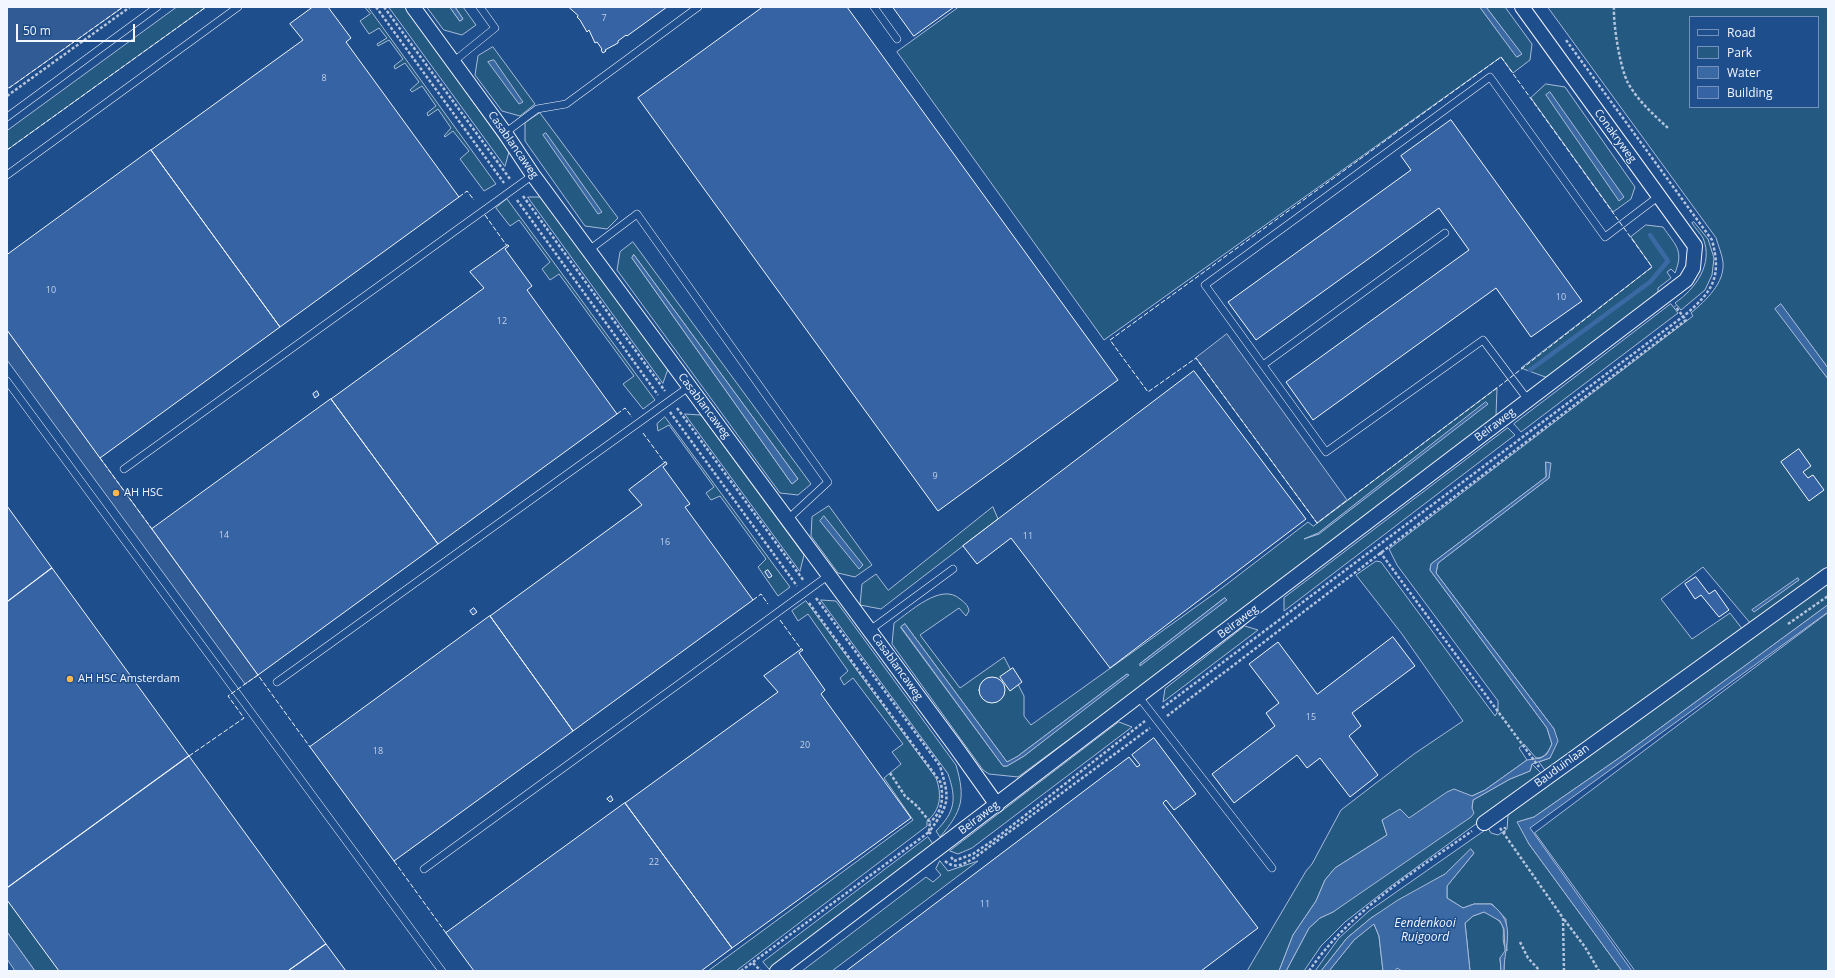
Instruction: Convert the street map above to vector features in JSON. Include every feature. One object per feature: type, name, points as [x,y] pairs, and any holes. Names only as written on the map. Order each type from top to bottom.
[{"type":"street","name":"Casablancaweg","points":[[412,7],[505,133],[533,175],[830,575],[997,805]]},
{"type":"street","name":"Conakryweg","points":[[1522,7],[1695,246],[1693,268]]},
{"type":"street","name":"Beiraweg","points":[[777,971],[1666,296],[1686,280],[1693,268]]},
{"type":"street","name":"Bauduinlaan","points":[[1484,823],[1828,575]]},
{"type":"lane","points":[[7,117],[157,7]]},
{"type":"lane","points":[[7,175],[238,7]]},
{"type":"lane","points":[[453,62],[495,28],[480,7]]},
{"type":"lane","points":[[505,133],[537,109],[566,104],[698,7]]},
{"type":"lane","points":[[874,7],[897,39]]},
{"type":"lane","points":[[1528,400],[1483,340],[1326,452],[1205,285],[1490,77],[1605,237],[1659,196]]},
{"type":"lane","points":[[124,470],[533,175]]},
{"type":"lane","points":[[589,250],[637,214],[828,482],[788,519]]},
{"type":"lane","points":[[1263,365],[1445,233]]},
{"type":"lane","points":[[7,380],[442,971]]},
{"type":"lane","points":[[278,682],[690,386]]},
{"type":"lane","points":[[870,630],[953,569]]},
{"type":"lane","points":[[424,869],[830,575]]},
{"type":"lane","points":[[1139,697],[1272,868]]},
{"type":"path","points":[[7,96],[130,7]]},
{"type":"path","points":[[384,7],[940,766],[947,792],[944,812],[929,832],[741,971]]},
{"type":"path","points":[[1614,7],[1616,42],[1628,83],[1649,111],[1669,130]]},
{"type":"path","points":[[929,832],[954,861],[973,854],[1047,799],[1152,715],[1683,316],[1702,300],[1712,284],[1717,266],[1712,240],[1565,38]]},
{"type":"path","points":[[974,858],[1158,722],[1686,320],[1666,296]]},
{"type":"path","points":[[1380,552],[1538,765]]},
{"type":"path","points":[[890,773],[906,796],[917,806],[930,822]]},
{"type":"path","points":[[1309,971],[1322,952],[1380,896],[1484,823]]},
{"type":"path","points":[[1501,830],[1585,947],[1599,971]]},
{"type":"path","points":[[1563,918],[1564,971]]},
{"type":"path","points":[[1520,942],[1528,958],[1540,971]]},
{"type":"path","points":[[753,963],[761,971]]},
{"type":"green space","points":[[177,7],[206,7],[7,150],[7,131]]},
{"type":"green space","points":[[365,7],[368,7],[496,184],[484,191],[460,159],[469,151],[453,131],[445,137],[444,136],[451,128],[438,109],[428,116],[427,113],[436,106],[422,86],[412,92],[410,90],[419,82],[405,63],[395,69],[394,66],[403,59],[389,40],[378,46],[377,44],[387,38],[379,28],[369,34],[360,21],[370,14]]},
{"type":"green space","points":[[389,7],[405,7],[509,152],[505,166]]},
{"type":"green space","points":[[427,7],[450,7],[460,21],[463,19],[455,7],[463,7],[476,25],[462,35],[444,30]]},
{"type":"green space","points":[[959,7],[1480,7],[1518,57],[1521,54],[1486,7],[1505,7],[1532,44],[1530,60],[1513,73],[1501,57],[1104,340],[897,52]]},
{"type":"green space","points":[[1548,7],[1828,7],[1828,368],[1781,305],[1776,309],[1828,379],[1828,568],[1751,624],[1703,567],[1661,599],[1692,639],[1730,613],[1743,630],[1828,580],[1828,605],[1622,756],[1534,817],[1518,822],[1529,844],[1622,971],[1504,971],[1504,958],[1500,958],[1501,971],[1470,971],[1465,923],[1473,916],[1484,912],[1500,922],[1503,930],[1504,945],[1507,951],[1506,919],[1492,904],[1474,904],[1463,908],[1447,898],[1447,886],[1474,853],[1471,850],[1445,874],[1371,918],[1347,938],[1321,971],[1315,971],[1339,938],[1369,911],[1488,828],[1491,833],[1498,835],[1507,829],[1508,815],[1603,743],[1547,773],[1539,762],[1550,758],[1552,744],[1544,756],[1536,758],[1524,744],[1519,748],[1527,760],[1485,790],[1409,818],[1382,820],[1387,835],[1335,868],[1325,880],[1316,901],[1293,935],[1279,971],[1247,971],[1306,871],[1312,864],[1341,810],[1414,754],[1463,721],[1402,634],[1356,575],[1376,561],[1381,562],[1495,716],[1498,711],[1498,701],[1397,565],[1389,549],[1693,316],[1691,313],[1708,297],[1718,284],[1723,270],[1721,253],[1716,238]],"holes":[[[1546,462],[1549,478],[1438,563],[1436,573],[1554,729],[1552,744],[1547,728],[1430,570],[1431,564],[1546,477]]]},
{"type":"green space","points":[[493,47],[535,104],[520,116],[502,111],[475,75],[478,56]]},
{"type":"green space","points":[[1546,84],[1565,87],[1635,187],[1631,199],[1613,212],[1531,98]]},
{"type":"green space","points":[[540,113],[618,218],[607,229],[585,226],[525,141],[525,123]]},
{"type":"green space","points":[[528,197],[542,197],[668,369],[663,383]]},
{"type":"green space","points":[[507,199],[655,400],[643,409],[623,384],[634,376],[559,274],[550,280],[542,269],[550,262],[519,220],[510,226],[496,208]]},
{"type":"green space","points":[[1694,222],[1708,239],[1714,258],[1712,275],[1705,290],[1681,310],[1675,303],[1696,283],[1701,275],[1706,257],[1706,248],[1703,238],[1692,223]]},
{"type":"green space","points":[[1646,225],[1663,227],[1675,244],[1679,253],[1678,265],[1675,273],[1671,269],[1667,272],[1671,278],[1658,288],[1658,295],[1548,378],[1521,368],[1652,267],[1631,237]]},
{"type":"green space","points":[[633,242],[811,484],[798,495],[780,493],[617,270],[620,252]],"holes":[[[634,255],[798,479],[792,484],[632,258]]]},
{"type":"green space","points":[[1671,304],[1678,313],[1521,432],[1514,424]]},
{"type":"green space","points":[[1497,388],[1496,416],[1148,681],[1018,777],[989,774],[983,770],[892,644],[894,623],[926,600],[944,594],[952,595],[960,599],[969,609],[966,616],[959,608],[920,635],[960,688],[1004,657],[1024,696],[1024,716],[1031,725],[1218,591],[1308,522],[1313,526]],"holes":[[[1225,598],[1226,600],[1140,665],[1140,664]],[[905,624],[1007,762],[1014,759],[1127,674],[1128,675],[1024,756],[1007,766],[1003,766],[901,628]]]},
{"type":"green space","points":[[685,414],[701,415],[804,555],[800,571]]},
{"type":"green space","points":[[665,417],[790,587],[778,596],[758,567],[766,559],[720,496],[711,500],[706,493],[714,487],[669,425],[658,431],[657,424]]},
{"type":"green space","points":[[1508,428],[1515,435],[1284,611],[1284,598]]},
{"type":"green space","points":[[829,506],[872,565],[855,577],[838,573],[811,536],[812,517]]},
{"type":"green space","points":[[993,507],[998,519],[881,609],[860,605],[862,584],[876,574],[888,590]]},
{"type":"green space","points":[[821,600],[836,601],[956,765],[961,787],[960,804],[953,820],[940,837],[936,831],[951,811],[953,798],[953,791],[948,774]]},
{"type":"green space","points":[[806,601],[936,778],[939,790],[938,807],[932,817],[927,821],[927,826],[736,971],[708,971],[913,820],[884,778],[901,764],[892,752],[903,744],[853,678],[844,685],[840,678],[848,671],[808,614],[798,621],[792,611]]},
{"type":"green space","points":[[1828,613],[1828,971],[1635,971],[1535,833]]},
{"type":"green space","points":[[1245,626],[1258,630],[1163,702],[1165,689]]},
{"type":"green space","points":[[1119,722],[1132,727],[972,848],[958,854],[950,851]]},
{"type":"green space","points":[[1532,764],[1543,775],[1391,886],[1345,922],[1321,946],[1304,971],[1286,971],[1309,928],[1320,918],[1333,912],[1472,808],[1473,800],[1510,779],[1530,771]]},
{"type":"green space","points":[[928,837],[933,844],[769,969],[763,962]]},
{"type":"green space","points":[[940,861],[948,871],[978,861],[832,971],[802,971],[926,877],[933,882],[941,875],[936,869]]},
{"type":"green space","points":[[7,897],[60,971],[35,971],[7,932]]},
{"type":"green space","points":[[1374,924],[1379,936],[1383,971],[1329,971],[1354,940]]},
{"type":"shaded area","points":[[7,7],[123,7],[9,88],[7,87]]},
{"type":"shaded area","name":"AH HSC","points":[[7,330],[258,675],[245,684],[7,360]]},
{"type":"shaded area","points":[[1227,334],[1347,500],[1317,523],[1196,358]]},
{"type":"water","points":[[450,7],[455,7],[463,19],[460,21]]},
{"type":"water","points":[[1480,7],[1486,7],[1522,54],[1517,57]]},
{"type":"water","points":[[494,60],[523,102],[519,104],[488,62]]},
{"type":"water","points":[[1550,92],[1624,197],[1619,201],[1546,95]]},
{"type":"water","points":[[546,133],[602,212],[598,214],[543,135]]},
{"type":"water","points":[[634,255],[798,479],[792,484],[632,258]]},
{"type":"water","points":[[1781,304],[1828,368],[1828,379],[1775,309]]},
{"type":"water","points":[[1486,402],[1488,404],[1319,534],[1304,539],[1318,533]]},
{"type":"water","points":[[1546,462],[1551,463],[1549,478],[1438,563],[1436,573],[1554,729],[1558,741],[1550,758],[1532,764],[1530,771],[1510,779],[1473,800],[1472,808],[1474,813],[1471,817],[1333,912],[1320,918],[1309,928],[1286,971],[1279,971],[1293,935],[1316,901],[1325,880],[1335,868],[1387,835],[1382,820],[1400,809],[1409,818],[1447,792],[1454,789],[1472,796],[1485,790],[1527,760],[1541,758],[1547,754],[1552,744],[1547,728],[1430,570],[1431,564],[1546,477]]},
{"type":"water","points":[[824,516],[863,565],[859,569],[820,521]]},
{"type":"water","points":[[1798,578],[1799,580],[1754,612],[1752,610]]},
{"type":"water","points":[[1225,598],[1227,600],[1140,666],[1140,664]]},
{"type":"water","points":[[1828,605],[1828,612],[1530,828],[1632,971],[1622,971],[1529,844],[1517,822],[1534,817],[1622,756]]},
{"type":"water","points":[[905,624],[1007,762],[1018,756],[1127,674],[1129,675],[1024,756],[1007,766],[1003,766],[901,627]]},
{"type":"water","name":"Eendenkooi Ruigoord","points":[[1471,849],[1474,853],[1447,886],[1447,898],[1463,908],[1474,904],[1491,904],[1499,912],[1504,919],[1508,935],[1504,971],[1501,971],[1500,958],[1505,951],[1504,929],[1500,921],[1484,912],[1473,916],[1465,923],[1470,971],[1402,971],[1397,968],[1395,971],[1383,971],[1379,936],[1374,924],[1354,940],[1329,971],[1321,971],[1347,938],[1371,918],[1398,900],[1445,874]]},
{"type":"water","points":[[7,932],[35,971],[15,971],[7,959]]},
{"type":"building","points":[[313,7],[328,7],[351,38],[346,42],[459,197],[280,327],[151,150],[303,40],[290,24]]},
{"type":"building","points":[[569,7],[667,7],[627,36],[626,35],[618,41],[618,43],[605,50],[606,51],[603,53],[597,42],[595,43],[589,30],[587,32],[577,17],[578,16]]},
{"type":"building","points":[[763,7],[847,7],[1118,380],[938,511],[638,98]]},
{"type":"building","points":[[893,7],[954,7],[914,36]]},
{"type":"building","points":[[1451,120],[1582,301],[1531,337],[1496,288],[1313,420],[1286,382],[1469,250],[1439,208],[1256,340],[1228,302],[1411,170],[1401,156]]},
{"type":"building","points":[[151,150],[280,327],[100,458],[7,330],[7,255]]},
{"type":"building","points":[[508,245],[509,246],[505,249],[532,286],[527,290],[617,414],[438,544],[331,399],[484,288],[470,272]]},
{"type":"building","points":[[1194,371],[1306,519],[1110,668],[1011,538],[977,564],[963,546]]},
{"type":"building","points":[[317,391],[319,395],[315,398],[313,394]]},
{"type":"building","points":[[331,399],[438,544],[258,675],[152,529]]},
{"type":"building","points":[[1799,449],[1811,466],[1803,472],[1808,478],[1813,475],[1824,490],[1809,501],[1781,462]]},
{"type":"building","points":[[666,462],[667,464],[663,467],[690,504],[685,507],[753,600],[573,731],[490,616],[642,505],[629,490]]},
{"type":"building","points":[[7,506],[52,568],[7,602]]},
{"type":"building","name":"AH HSC Amsterdam","points":[[52,568],[189,756],[7,888],[7,602]]},
{"type":"building","points":[[768,570],[772,576],[769,578],[765,572]]},
{"type":"building","points":[[1696,577],[1709,594],[1715,590],[1729,610],[1719,617],[1701,595],[1695,599],[1685,584]]},
{"type":"building","points":[[474,608],[477,612],[473,615],[470,611]]},
{"type":"building","points":[[490,616],[573,731],[394,861],[310,747]]},
{"type":"building","points":[[1393,637],[1415,666],[1352,713],[1361,726],[1349,736],[1378,775],[1350,797],[1320,758],[1307,768],[1297,755],[1234,803],[1212,774],[1275,726],[1266,713],[1279,703],[1249,664],[1278,642],[1317,694]]},
{"type":"building","points":[[802,649],[803,650],[799,653],[825,690],[821,694],[911,818],[732,948],[625,803],[778,692],[764,676]]},
{"type":"building","points":[[1013,668],[1022,682],[1010,691],[1000,677]]},
{"type":"building","points":[[992,677],[1001,681],[1005,690],[1001,699],[992,703],[983,699],[979,690],[983,681]]},
{"type":"building","points":[[1154,738],[1196,794],[1174,810],[1166,800],[1163,803],[1258,928],[1201,971],[846,971],[1129,757],[1137,767],[1140,765],[1132,755]]},
{"type":"building","points":[[189,756],[326,944],[288,971],[59,971],[7,900],[7,888]]},
{"type":"building","points":[[611,796],[613,800],[610,802],[607,799]]},
{"type":"building","points":[[625,803],[732,948],[701,971],[474,971],[446,933]]},
{"type":"building","points":[[326,944],[346,971],[288,971]]},
{"type":"waterway","points":[[1530,370],[1650,282],[1668,261],[1650,235]]},
{"type":"fence","points":[[9,88],[123,7]]},
{"type":"fence","points":[[7,150],[206,7]]},
{"type":"fence","points":[[1501,57],[1652,267],[1497,388],[1317,523],[1196,358],[1148,392],[1110,340],[1501,57]]},
{"type":"fence","points":[[459,197],[467,191],[474,200]]},
{"type":"fence","points":[[485,215],[507,246]]},
{"type":"fence","points":[[617,414],[625,408],[632,417]]},
{"type":"fence","points":[[643,433],[665,463]]},
{"type":"fence","points":[[100,458],[152,529]]},
{"type":"fence","points":[[753,600],[761,594],[768,604]]},
{"type":"fence","points":[[780,620],[801,649]]},
{"type":"fence","points":[[189,756],[244,718],[228,696],[258,675],[310,747]]},
{"type":"fence","points":[[394,861],[446,933]]},
{"type":"place","name":"AH HSC","points":[[116,493]]},
{"type":"place","name":"AH HSC Amsterdam","points":[[70,679]]}]
